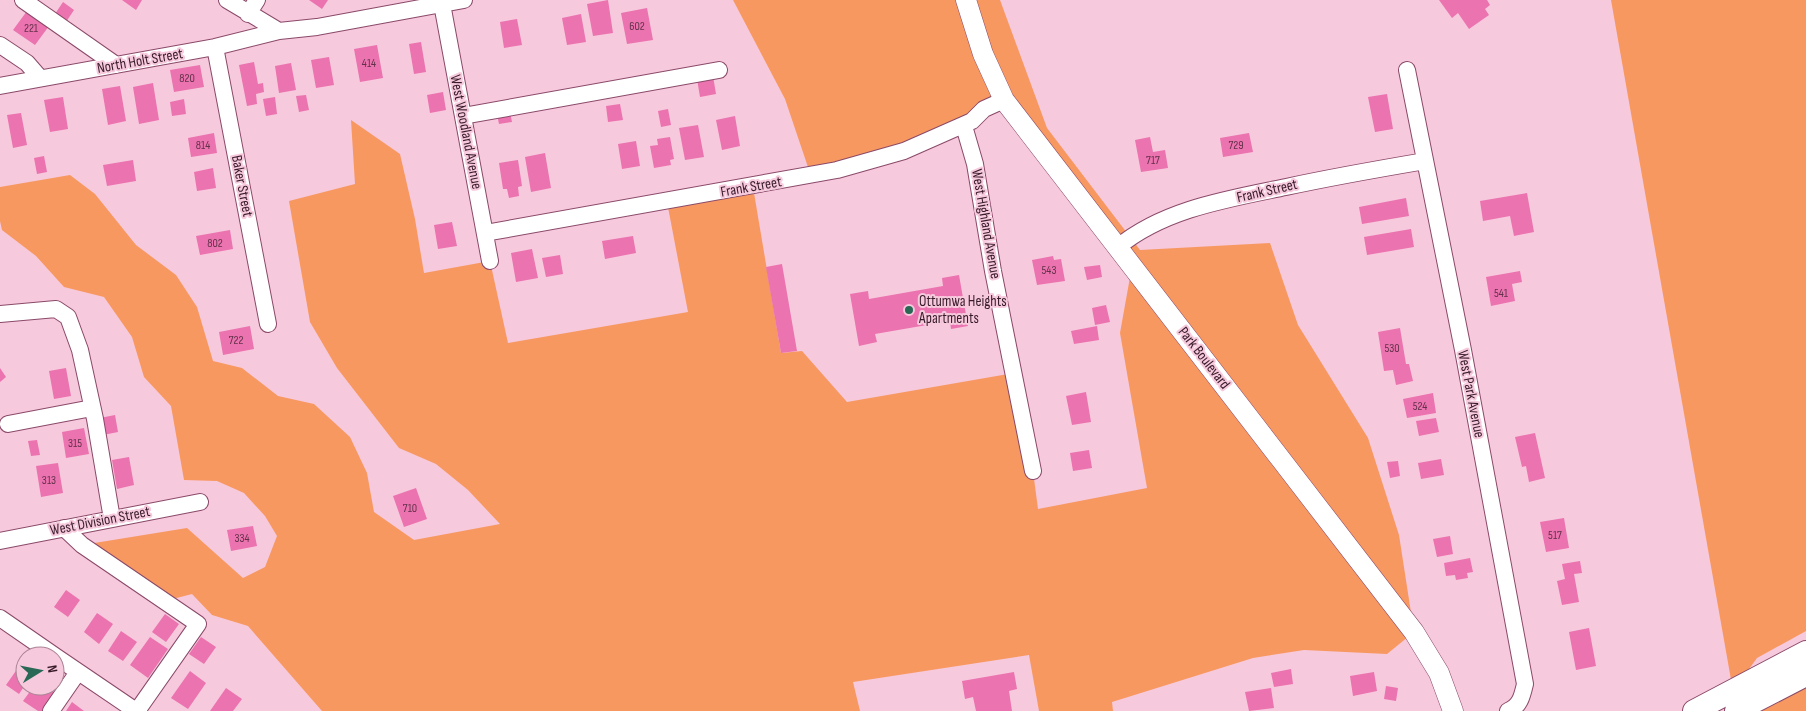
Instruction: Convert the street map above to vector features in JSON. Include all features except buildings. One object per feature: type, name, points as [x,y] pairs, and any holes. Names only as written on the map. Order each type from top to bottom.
[{"type":"highway","points":[[1694,711],[1806,652]]},
{"type":"highway","points":[[1736,711],[1806,674]]},
{"type":"main road","name":"Park Boulevard","points":[[966,0],[983,54],[1004,100],[1414,632],[1439,673],[1453,711]]},
{"type":"street","points":[[23,0],[116,65]]},
{"type":"street","points":[[227,0],[252,7],[278,31]]},
{"type":"street","points":[[384,14],[393,0]]},
{"type":"street","name":"North Holt Street","points":[[0,86],[215,47],[278,31],[464,0]]},
{"type":"street","name":"West Woodland Avenue","points":[[442,4],[490,261]]},
{"type":"street","points":[[0,45],[27,63],[40,78]]},
{"type":"street","name":"Baker Street","points":[[215,47],[268,324]]},
{"type":"street","points":[[463,116],[718,70]]},
{"type":"street","name":"West Park Avenue","points":[[1407,70],[1463,350],[1526,684],[1521,702],[1508,711]]},
{"type":"street","name":"Frank Street","points":[[485,233],[837,170],[904,151],[964,126],[972,122],[984,109],[1004,100]]},
{"type":"street","name":"West Highland Avenue","points":[[964,126],[975,164],[993,271],[1034,471]]},
{"type":"street","name":"Frank Street","points":[[1118,247],[1134,234],[1161,220],[1194,209],[1257,193],[1425,161]]},
{"type":"street","points":[[0,314],[56,309],[68,318],[77,342],[92,408],[112,519]]},
{"type":"street","points":[[8,424],[92,408]]},
{"type":"street","name":"West Division Street","points":[[0,541],[200,502]]},
{"type":"street","points":[[64,528],[82,545],[198,624],[136,711],[65,663]]},
{"type":"street","points":[[0,618],[41,646]]},
{"type":"street","points":[[51,711],[78,672]]},
{"type":"shaded area","points":[[733,0],[1000,0],[1047,128],[1140,250],[1270,243],[1298,325],[1368,438],[1399,535],[1414,632],[1387,654],[1304,650],[1253,658],[1112,702],[1113,711],[1039,711],[1029,655],[853,682],[860,711],[322,711],[248,626],[212,615],[192,594],[165,601],[82,545],[187,528],[243,578],[265,567],[277,536],[265,516],[244,493],[217,481],[184,480],[171,406],[144,377],[132,337],[104,297],[64,287],[36,256],[2,230],[0,221],[0,187],[70,175],[95,194],[136,245],[176,275],[197,307],[213,361],[242,368],[278,396],[314,404],[350,437],[367,473],[374,512],[414,540],[500,524],[468,490],[436,464],[399,448],[337,368],[310,322],[289,201],[355,184],[351,120],[400,154],[415,219],[424,273],[490,261],[508,343],[688,312],[667,202],[753,187],[781,353],[802,351],[847,402],[1014,373],[1033,471],[1038,509],[1147,488],[1120,333],[1132,266],[1004,100],[972,121],[811,176],[785,99]]},
{"type":"shaded area","points":[[1611,0],[1806,0],[1806,631],[1757,658],[1733,691]]},
{"type":"shaded area","points":[[1806,675],[1806,711],[1736,711]]},
{"type":"place","name":"Ottumwa Heights Apartments","points":[[909,310]]}]
